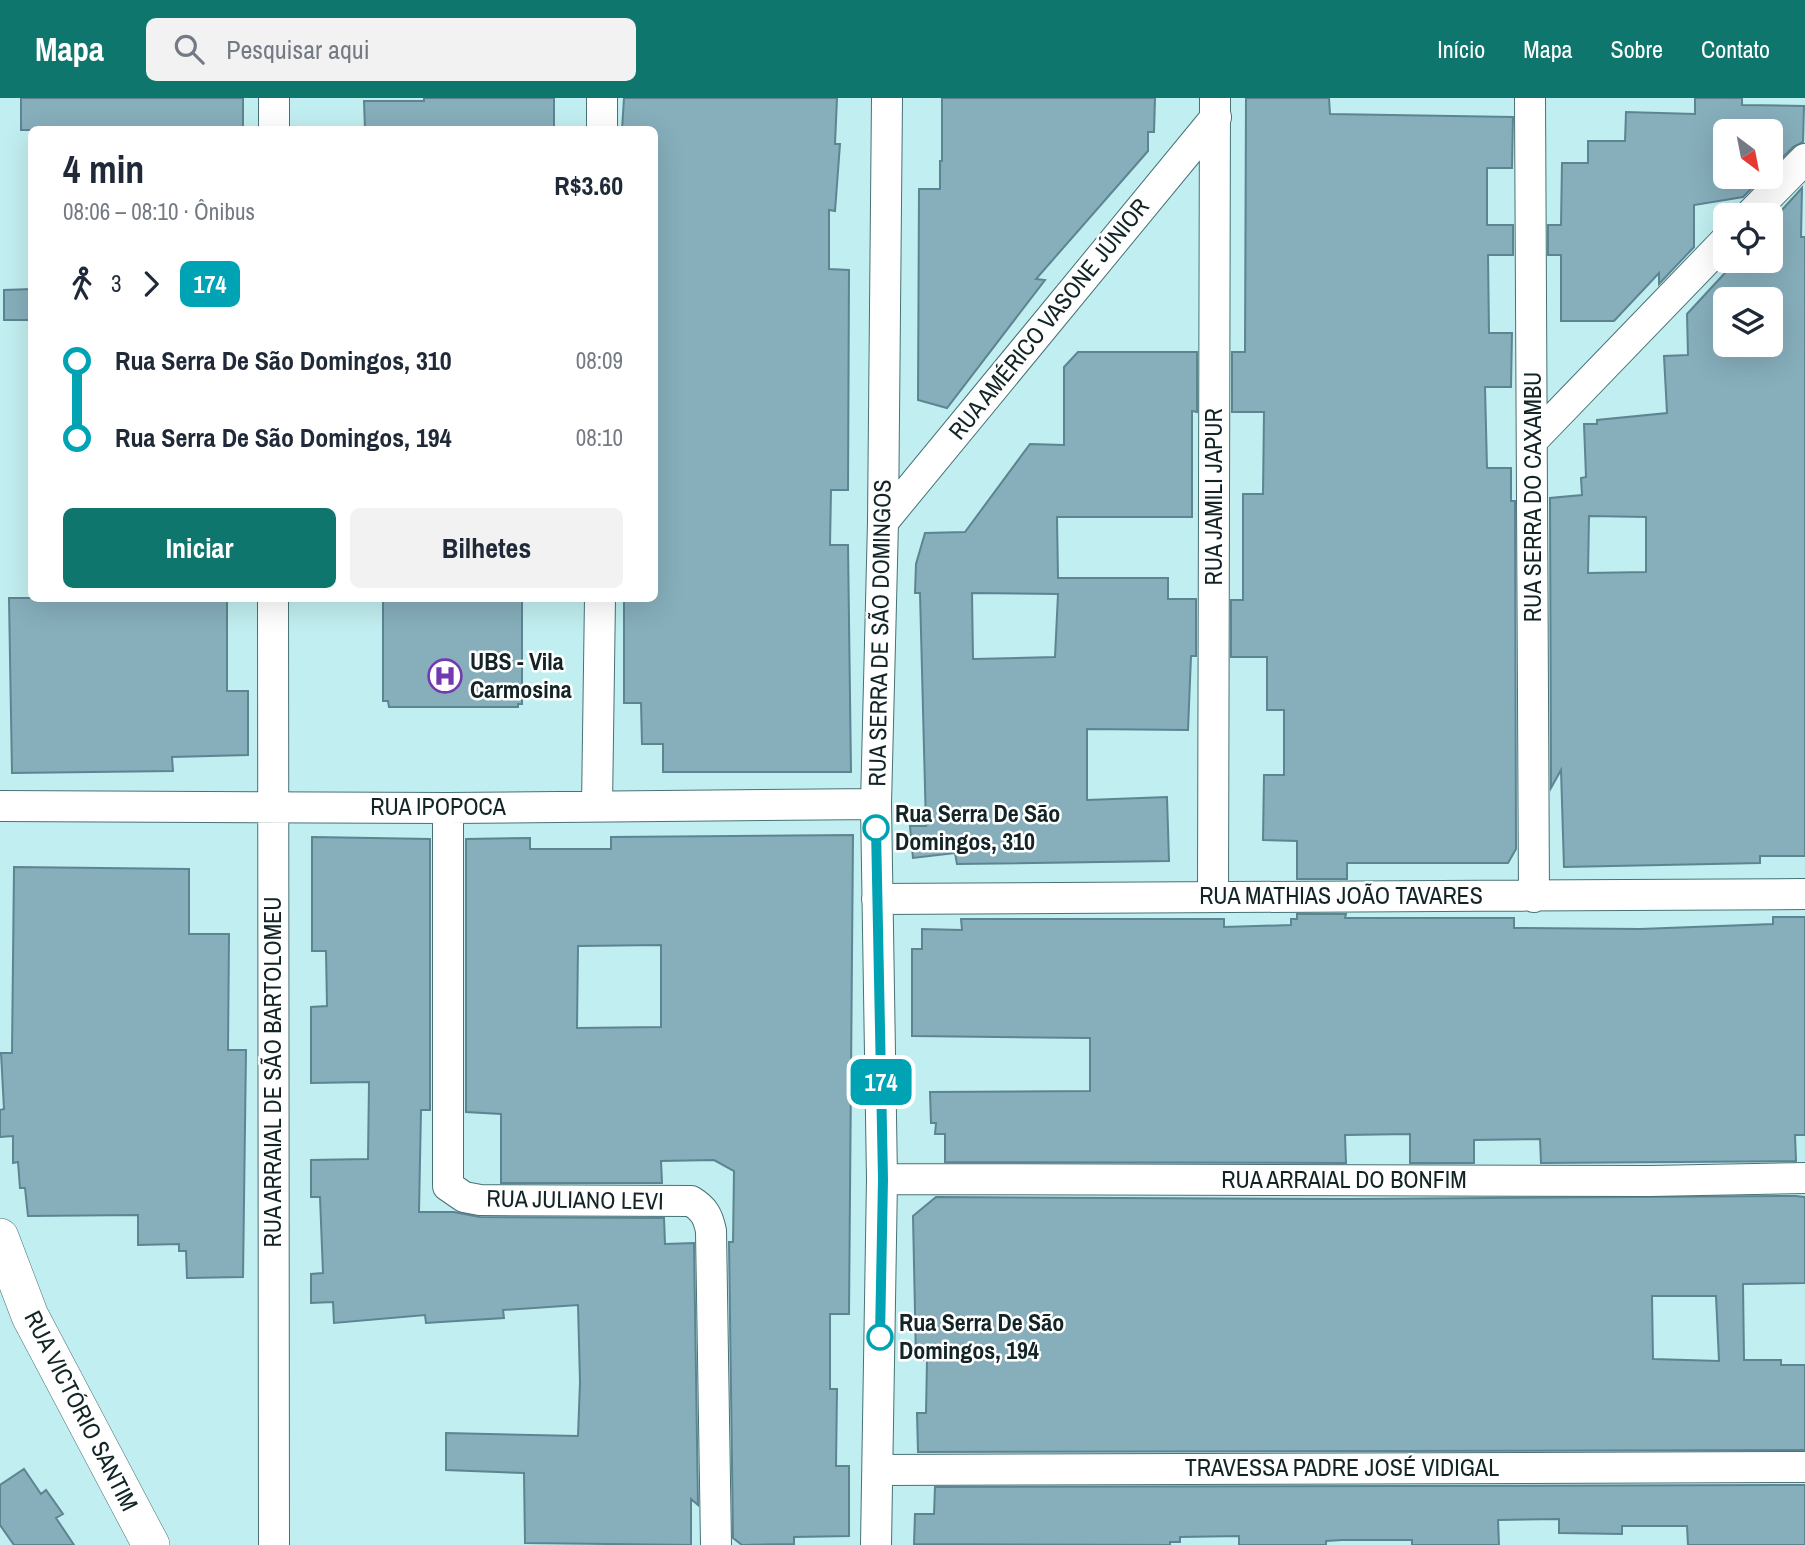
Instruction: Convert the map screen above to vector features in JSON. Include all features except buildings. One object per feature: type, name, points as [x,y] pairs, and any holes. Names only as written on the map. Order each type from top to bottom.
[{"type":"street","points":[[274,98],[274,126]]},
{"type":"street","points":[[602,98],[602,126]]},
{"type":"street","name":"RUA SERRA DE SÃO DOMINGOS","points":[[876,1545],[883,1179],[876,804],[883,522],[887,98]]},
{"type":"street","name":"RUA SERRA DO CAXAMBU","points":[[1530,98],[1534,897]]},
{"type":"street","name":"RUA AMÉRICO VASONE JÚNIOR","points":[[883,522],[1215,107]]},
{"type":"street","name":"RUA JAMILI JAPUR","points":[[1213,896],[1215,107]]},
{"type":"street","points":[[1762,203],[1805,159]]},
{"type":"street","points":[[1533,440],[1713,253]]},
{"type":"street","name":"RUA ARRAIAL DE SÃO BARTOLOMEU","points":[[273,602],[274,1545]]},
{"type":"street","points":[[597,806],[600,602]]},
{"type":"street","name":"RUA IPOPOCA","points":[[0,806],[448,808],[876,804]]},
{"type":"street","name":"RUA JULIANO LEVI","points":[[448,808],[448,1186],[464,1197],[480,1200],[691,1202],[702,1208],[708,1218],[710,1231],[716,1545]]},
{"type":"street","name":"RUA MATHIAS JOÃO TAVARES","points":[[877,899],[1805,894]]},
{"type":"street","name":"RUA ARRAIAL DO BONFIM","points":[[883,1179],[1650,1181],[1805,1178]]},
{"type":"street","name":"RUA VICTÓRIO SANTIM","points":[[0,1237],[30,1316],[151,1545]]},
{"type":"street","name":"TRAVESSA PADRE JOSÉ VIDIGAL","points":[[878,1470],[1805,1467]]},
{"type":"bus line","name":"174","points":[[876,828],[883,1179],[880,1337]]},
{"type":"place","name":"UBS - Vila Carmosina","points":[[445,676]]},
{"type":"place","name":"Rua Serra De São Domingos, 310","points":[[876,828]]},
{"type":"place","name":"Rua Serra De São Domingos, 194","points":[[880,1337]]}]
